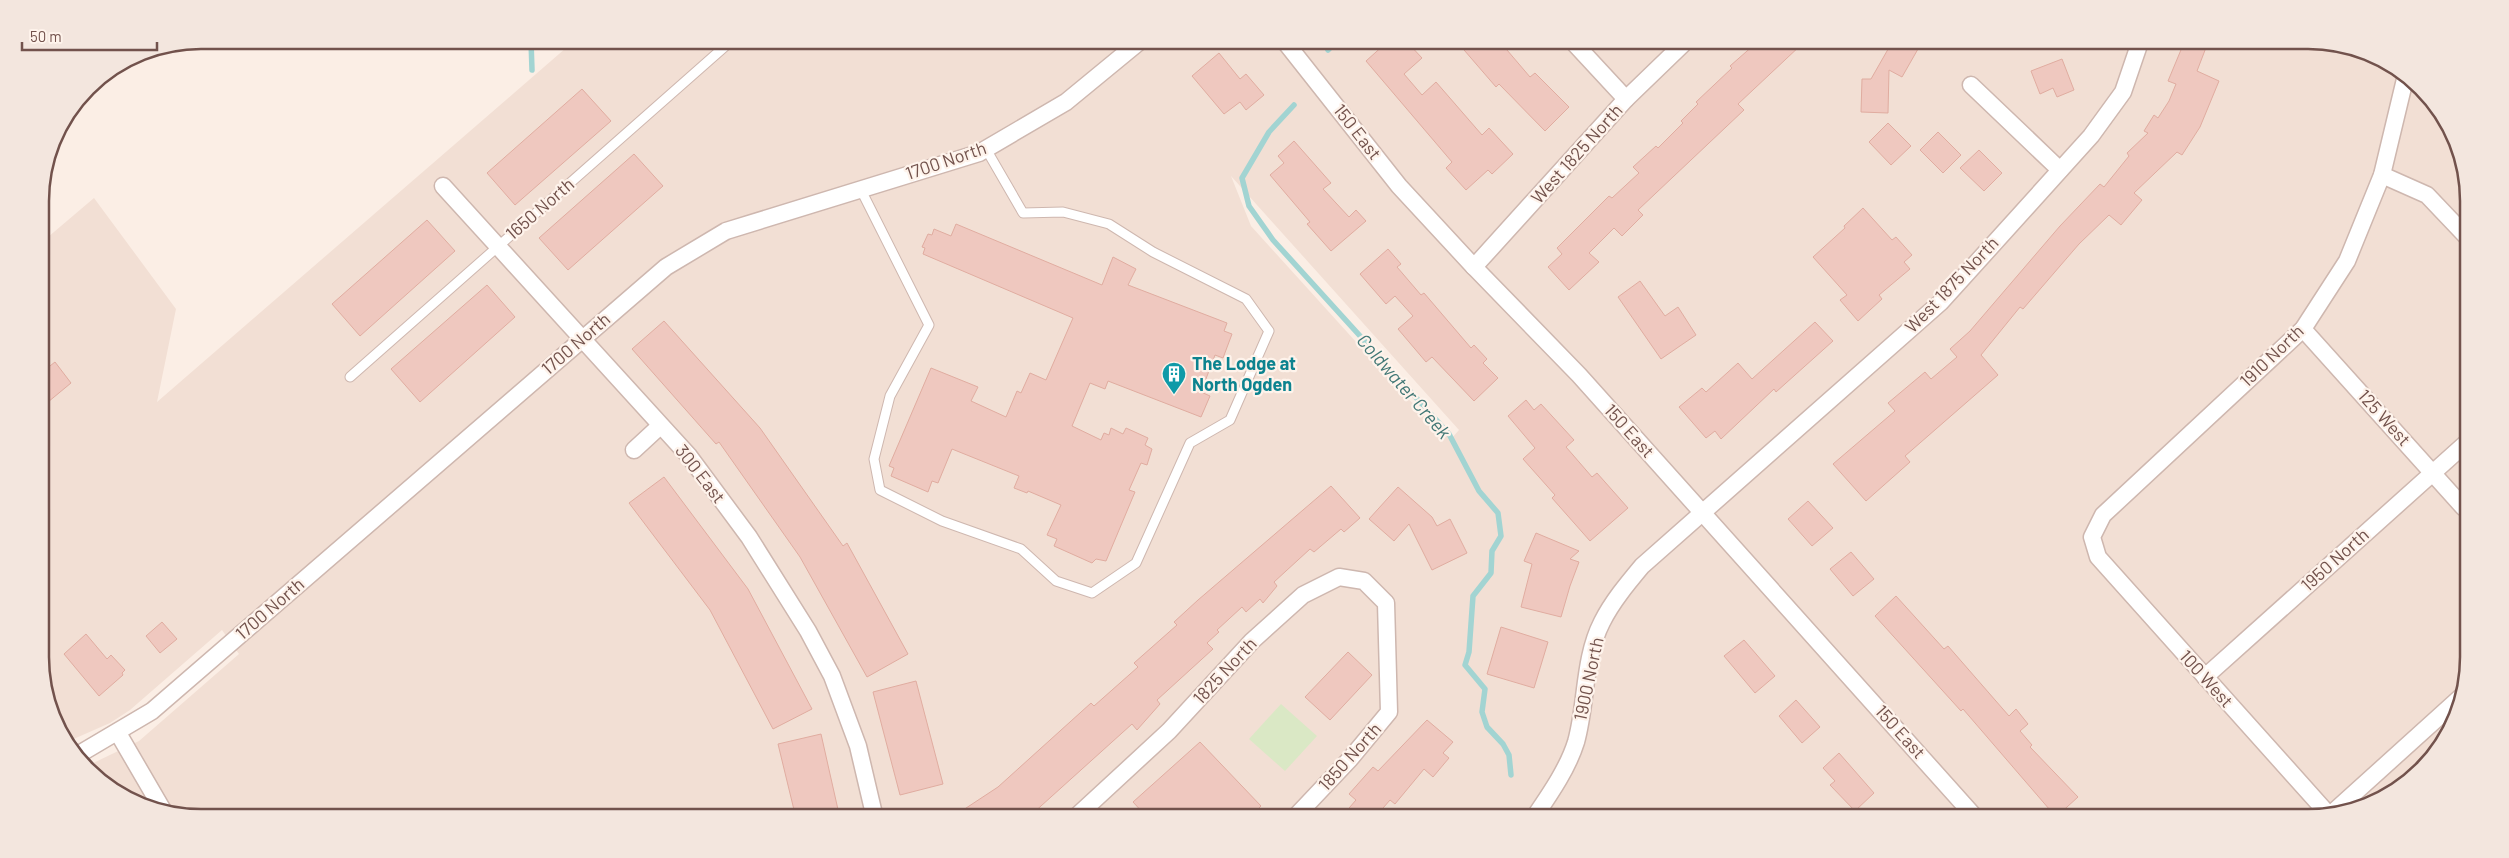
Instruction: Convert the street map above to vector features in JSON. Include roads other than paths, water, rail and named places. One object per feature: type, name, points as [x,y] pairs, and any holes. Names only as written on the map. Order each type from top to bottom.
[{"type":"street","name":"1700 North","points":[[82,752],[152,711],[666,267],[726,231],[986,149],[1066,102],[1130,49]]},
{"type":"street","name":"150 East","points":[[1291,49],[1399,186],[1474,267],[1579,375],[1969,809]]},
{"type":"street","points":[[1580,49],[1626,100]]},
{"type":"street","name":"West 1825 North","points":[[1474,267],[1626,100],[1678,49]]},
{"type":"street","name":"West 1875 North","points":[[1702,512],[1941,302],[2091,136],[2122,92],[2138,49]]},
{"type":"street","name":"1910 North","points":[[2092,537],[2102,515],[2303,329],[2347,261],[2382,175],[2404,83]]},
{"type":"street","points":[[1971,85],[2060,170]]},
{"type":"street","points":[[2382,175],[2427,195],[2460,230]]},
{"type":"street","name":"300 East","points":[[443,186],[581,340],[689,456],[749,537],[808,631],[832,676],[858,746],[873,809]]},
{"type":"street","name":"125 West","points":[[2303,329],[2460,503]]},
{"type":"street","points":[[634,450],[660,426]]},
{"type":"street","name":"1950 North","points":[[2205,677],[2460,448]]},
{"type":"street","name":"1900 North","points":[[1540,809],[1554,788],[1576,744],[1588,666],[1601,623],[1618,595],[1642,566],[1702,512]]},
{"type":"street","name":"100 West","points":[[2092,537],[2098,557],[2322,808]]},
{"type":"street","name":"1825 North","points":[[1084,809],[1169,731],[1252,641],[1303,595],[1339,577],[1364,581],[1386,603]]},
{"type":"street","name":"1850 North","points":[[1303,809],[1350,759],[1389,712],[1386,603]]},
{"type":"street","points":[[2341,805],[2452,706]]},
{"type":"street","points":[[118,733],[159,803]]},
{"type":"lane","name":"1650 North","points":[[350,377],[722,49]]},
{"type":"lane","points":[[860,190],[929,325],[890,396],[874,459],[880,490],[942,521],[1022,549],[1056,581],[1092,593],[1136,563],[1190,443],[1230,420],[1269,331],[1246,299],[1154,252],[1109,224],[1063,212],[1023,213],[986,149]]},
{"type":"waterway","points":[[531,49],[532,70]]},
{"type":"waterway","name":"Coldwater Creek","points":[[1294,105],[1269,132],[1242,178],[1249,206],[1273,240],[1449,434],[1479,491],[1498,513],[1501,536],[1492,551],[1491,573],[1473,596],[1469,652],[1465,665],[1485,689],[1482,712],[1487,727],[1503,744],[1509,755],[1511,775]]},
{"type":"place","name":"The Lodge at North Ogden","points":[[1174,395]]}]
